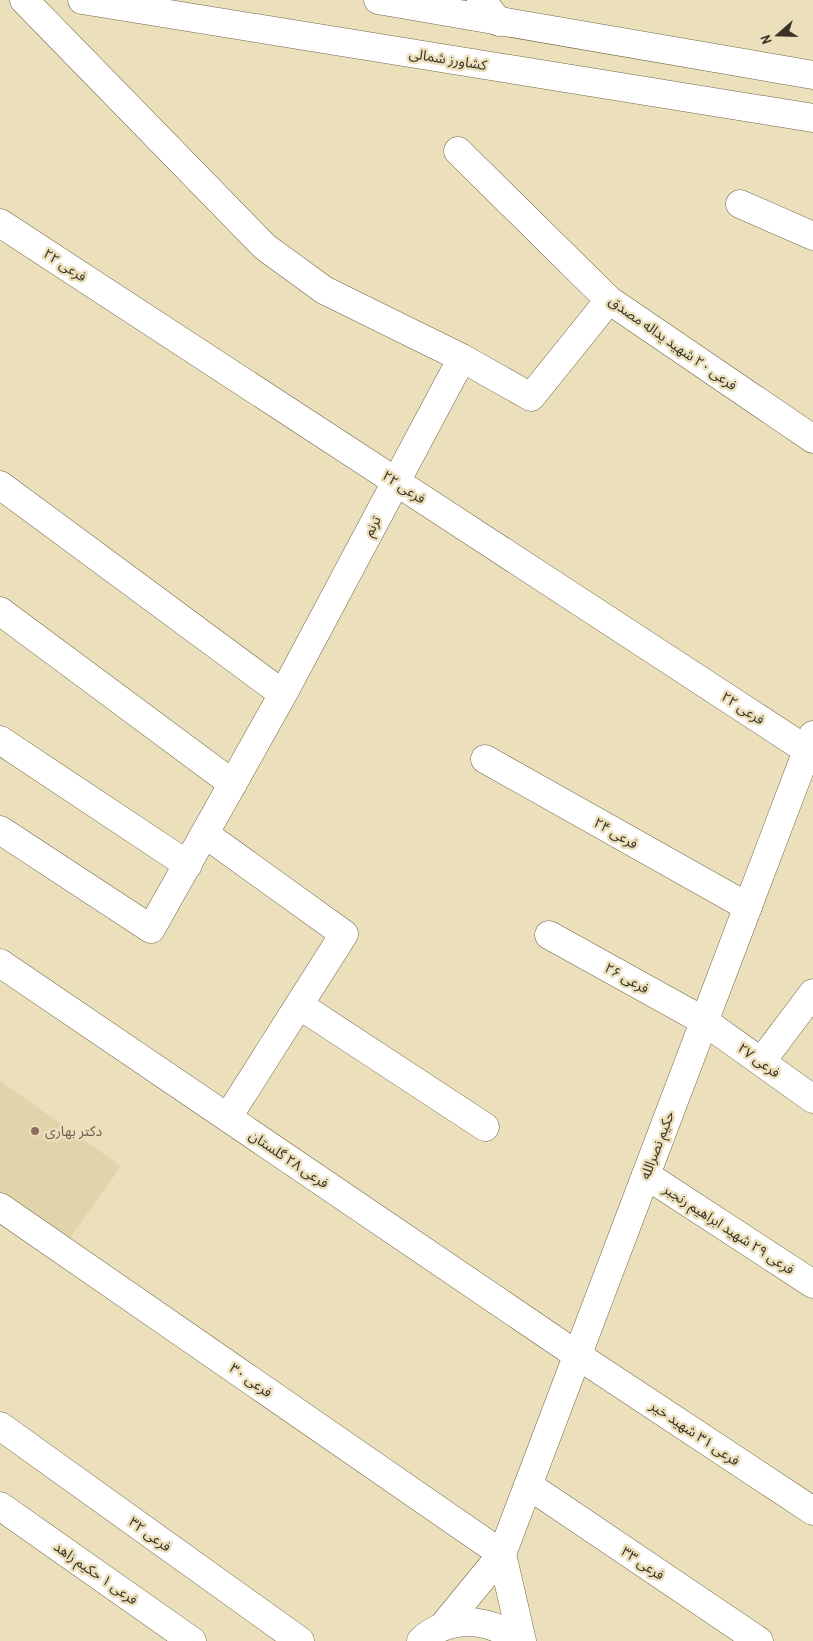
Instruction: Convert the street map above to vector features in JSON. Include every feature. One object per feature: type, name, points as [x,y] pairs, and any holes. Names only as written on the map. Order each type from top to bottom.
[{"type":"street","points":[[24,0],[265,248],[324,290],[462,358],[531,397],[610,300]]},
{"type":"street","name":"کشاورز شمالی","points":[[82,0],[813,118]]},
{"type":"street","points":[[378,0],[813,75]]},
{"type":"street","points":[[481,0],[499,22]]},
{"type":"street","name":"فرعی ۲۰ شهید یداله مصدق","points":[[458,151],[610,300],[813,439]]},
{"type":"street","points":[[740,204],[813,236]]},
{"type":"street","name":"فرعی ۲۲","points":[[0,222],[396,482],[811,747]]},
{"type":"street","name":"ترنم","points":[[0,830],[151,929],[283,694],[462,358]]},
{"type":"street","points":[[0,485],[283,694]]},
{"type":"street","points":[[0,611],[233,784]]},
{"type":"street","points":[[0,740],[188,865]]},
{"type":"street","name":"حکیم نصرالله","points":[[502,1554],[704,1021],[811,747]]},
{"type":"street","name":"فرعی ۲۴","points":[[485,759],[748,907]]},
{"type":"street","points":[[205,834],[344,934],[228,1117]]},
{"type":"street","name":"فرعی ۲۶","points":[[549,935],[704,1021]]},
{"type":"street","name":"فرعی ۲۸ گلستان","points":[[0,963],[578,1355]]},
{"type":"street","points":[[761,1062],[813,993]]},
{"type":"street","points":[[299,1005],[485,1127]]},
{"type":"street","name":"فرعی ۲۷","points":[[704,1021],[813,1099]]},
{"type":"street","name":"فرعی ۲۹ شهید ابراهیم رنجبر","points":[[646,1175],[813,1284]]},
{"type":"street","name":"فرعی ۳۰","points":[[0,1207],[502,1554]]},
{"type":"street","name":"فرعی ۳۱ شهید خیر","points":[[578,1355],[813,1511]]},
{"type":"street","name":"فرعی ۳۲","points":[[0,1426],[300,1641]]},
{"type":"street","name":"فرعی ۳۳","points":[[528,1485],[758,1641]]},
{"type":"street","name":"فرعی ۱ حکیم زاهد","points":[[0,1506],[192,1641]]},
{"type":"street","points":[[443,1626],[502,1554]]},
{"type":"street","points":[[502,1554],[522,1641]]},
{"type":"street","points":[[421,1641],[425,1636],[443,1626],[461,1622],[478,1622],[496,1627],[516,1641]]},
{"type":"shaded area","name":"دکتر بهاری","points":[[0,1081],[121,1166],[65,1245],[0,1202]]},
{"type":"place","name":"دکتر بهاری","points":[[35,1131]]}]
